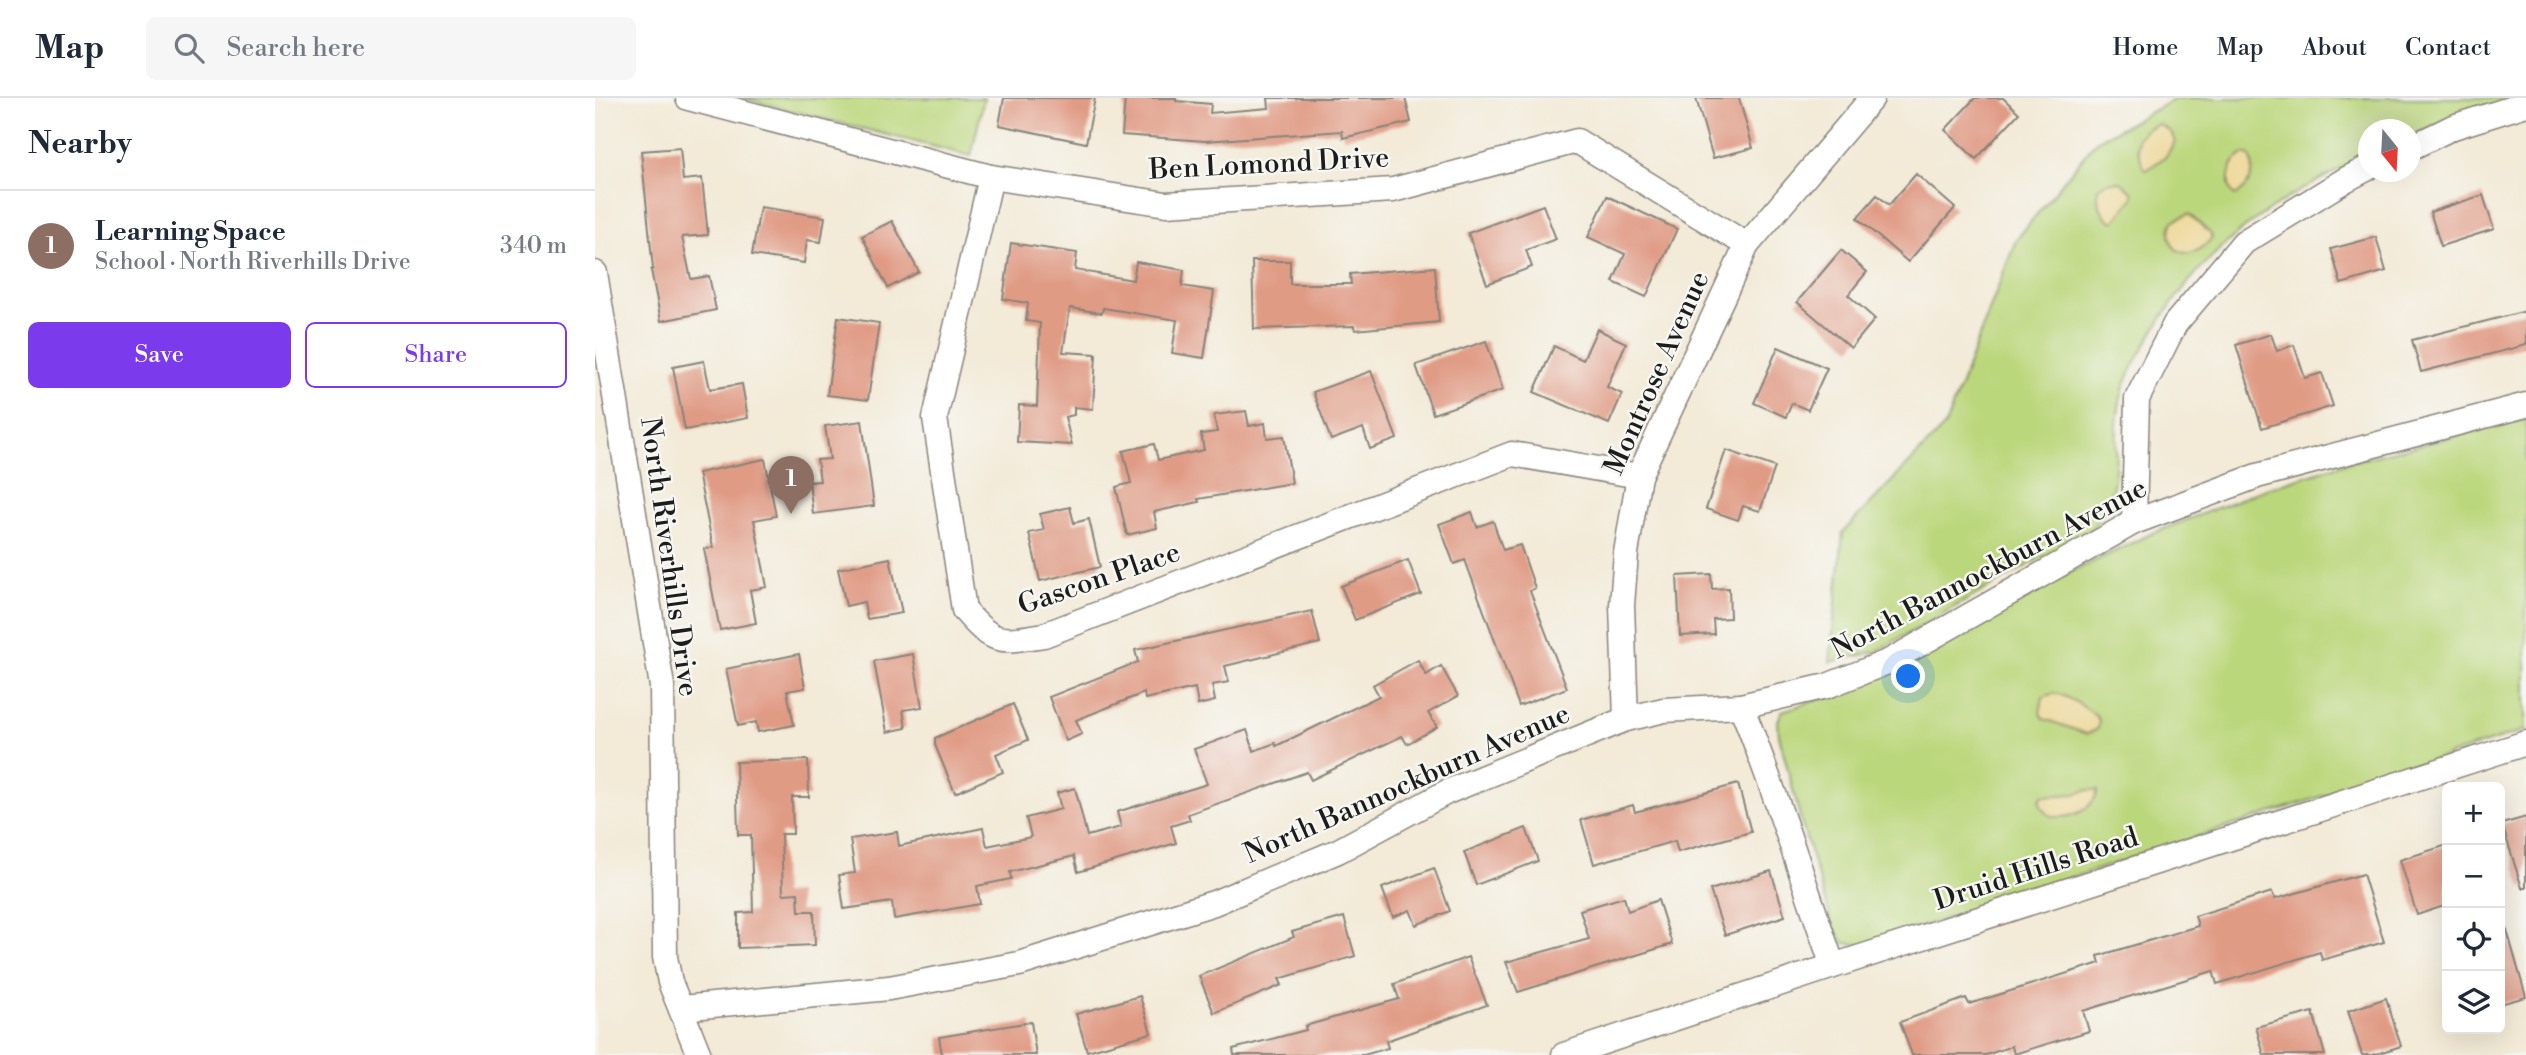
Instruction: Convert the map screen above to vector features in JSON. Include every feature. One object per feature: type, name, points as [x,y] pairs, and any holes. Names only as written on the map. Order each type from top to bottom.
[{"type":"street","name":"Ben Lomond Drive","points":[[688,98],[991,177],[1166,204],[1392,190],[1577,141],[1747,245]]},
{"type":"street","name":"Montrose Avenue","points":[[1626,719],[1622,605],[1626,553],[1639,477],[1747,245],[1872,98]]},
{"type":"street","points":[[2421,143],[2453,127],[2526,104]]},
{"type":"street","points":[[2134,522],[2137,399],[2175,324],[2244,242],[2358,173]]},
{"type":"street","name":"Gascon Place","points":[[991,177],[935,418],[964,610],[983,631],[1007,641],[1044,635],[1512,454],[1639,477]]},
{"type":"street","name":"North Riverhills Drive","points":[[595,273],[662,686],[665,957],[670,982],[699,1055]]},
{"type":"street","name":"North Bannockburn Avenue","points":[[682,1008],[889,988],[1019,964],[1214,903],[1338,851],[1447,792],[1626,719],[1664,709],[1741,706],[1827,687],[1890,661],[2134,522],[2257,476],[2526,405]]},
{"type":"street","points":[[1741,706],[1770,778],[1833,966]]},
{"type":"street","name":"Druid Hills Road","points":[[1565,1055],[2526,743]]},
{"type":"green space","points":[[742,98],[984,98],[971,156]]},
{"type":"green space","points":[[2177,98],[2516,98],[2421,131],[2421,119],[2358,119],[2358,160],[2301,190],[2243,229],[2217,251],[2170,306],[2123,389],[2117,425],[2113,484],[2103,513],[2092,529],[1875,652],[1830,662],[1843,532],[1945,426],[2016,240],[2096,141]]},
{"type":"green space","points":[[2526,419],[2526,730],[1864,945],[1844,943],[1833,926],[1801,821],[1779,735],[1778,721],[1782,711],[1861,686],[1927,656],[2063,576],[2151,534],[2268,488],[2346,463]]},
{"type":"sand","points":[[2158,124],[2171,132],[2175,142],[2166,156],[2147,170],[2137,148],[2138,138],[2146,129]]},
{"type":"sand","points":[[2244,154],[2250,156],[2252,174],[2244,189],[2234,196],[2229,185],[2230,173],[2235,162]]},
{"type":"sand","points":[[2108,182],[2121,182],[2133,193],[2133,198],[2114,222],[2103,213],[2098,198],[2098,188]]},
{"type":"sand","points":[[2189,214],[2212,237],[2205,246],[2188,253],[2175,248],[2170,232],[2173,221]]},
{"type":"sand","points":[[2055,693],[2091,712],[2099,720],[2098,729],[2087,734],[2044,719],[2040,713],[2043,697]]},
{"type":"sand","points":[[2098,790],[2086,808],[2077,814],[2057,817],[2042,808],[2042,796],[2075,794]]},
{"type":"building","points":[[1004,98],[1095,98],[1086,143],[999,125]]},
{"type":"building","points":[[1125,98],[1176,98],[1176,101],[1211,104],[1210,113],[1269,108],[1268,98],[1405,98],[1411,122],[1343,138],[1342,131],[1205,141],[1122,135]]},
{"type":"building","points":[[1696,98],[1739,98],[1753,148],[1713,158]]},
{"type":"building","points":[[1975,98],[2003,98],[2019,113],[1976,159],[1945,130]]},
{"type":"building","points":[[680,148],[683,180],[702,178],[708,235],[682,237],[691,279],[709,276],[716,310],[661,321],[651,270],[641,151]]},
{"type":"building","points":[[1916,174],[1955,208],[1908,262],[1857,218],[1877,195],[1889,205]]},
{"type":"building","points":[[2483,195],[2494,229],[2441,246],[2430,212]]},
{"type":"building","points":[[1607,196],[1677,229],[1646,297],[1613,282],[1625,254],[1588,237]]},
{"type":"building","points":[[1543,205],[1556,239],[1526,250],[1532,267],[1487,284],[1468,233]]},
{"type":"building","points":[[760,207],[825,217],[821,242],[807,240],[804,263],[752,255]]},
{"type":"building","points":[[892,221],[919,272],[888,288],[862,236]]},
{"type":"building","points":[[2376,237],[2386,271],[2341,284],[2331,249]]},
{"type":"building","points":[[1011,243],[1077,253],[1075,270],[1133,280],[1136,262],[1184,270],[1182,286],[1214,291],[1204,358],[1172,353],[1177,320],[1103,308],[1102,313],[1070,308],[1063,352],[1096,354],[1093,409],[1074,407],[1074,415],[1065,417],[1072,445],[1017,442],[1019,405],[1037,406],[1040,323],[1026,321],[1028,303],[1003,299]]},
{"type":"building","points":[[1841,250],[1867,272],[1848,295],[1875,319],[1851,348],[1797,302]]},
{"type":"building","points":[[1252,261],[1290,261],[1290,284],[1351,284],[1350,274],[1435,267],[1439,322],[1355,330],[1354,326],[1254,329]]},
{"type":"building","points":[[2526,311],[2526,345],[2421,372],[2412,340]]},
{"type":"building","points":[[838,317],[879,323],[868,400],[827,395]]},
{"type":"building","points":[[1597,329],[1626,343],[1607,387],[1622,394],[1609,424],[1534,392],[1554,346],[1583,360]]},
{"type":"building","points":[[2271,334],[2277,351],[2294,345],[2305,378],[2322,373],[2333,406],[2262,428],[2236,345]]},
{"type":"building","points":[[1486,341],[1503,390],[1433,414],[1416,365]]},
{"type":"building","points":[[1778,347],[1827,368],[1808,410],[1792,403],[1786,417],[1754,403]]},
{"type":"building","points":[[704,361],[710,389],[742,384],[748,418],[685,430],[673,367]]},
{"type":"building","points":[[1371,371],[1397,439],[1370,449],[1363,428],[1331,440],[1313,392]]},
{"type":"building","points":[[1246,411],[1249,426],[1265,423],[1267,438],[1284,436],[1292,483],[1198,499],[1199,502],[1154,512],[1157,528],[1127,535],[1116,487],[1131,483],[1123,451],[1154,444],[1158,460],[1204,450],[1201,434],[1217,432],[1214,415]]},
{"type":"building","points":[[862,421],[874,506],[813,514],[809,482],[820,481],[817,460],[830,459],[825,426]]},
{"type":"building","points":[[1726,450],[1775,467],[1760,511],[1743,506],[1738,520],[1706,509]]},
{"type":"building","points":[[765,459],[776,516],[754,520],[767,587],[750,590],[756,623],[720,630],[704,549],[713,547],[698,473]]},
{"type":"building","points":[[1070,507],[1074,523],[1089,519],[1100,567],[1040,581],[1029,533],[1044,530],[1040,514]]},
{"type":"building","points":[[1472,512],[1477,527],[1493,521],[1503,550],[1520,545],[1535,588],[1530,591],[1567,688],[1519,706],[1465,560],[1454,564],[1439,524]]},
{"type":"building","points":[[890,558],[902,613],[867,619],[864,602],[846,606],[838,569]]},
{"type":"building","points":[[1408,560],[1421,594],[1355,620],[1341,586]]},
{"type":"building","points":[[1711,574],[1712,589],[1729,588],[1730,618],[1713,619],[1714,634],[1680,636],[1677,576]]},
{"type":"building","points":[[1312,611],[1320,643],[1225,666],[1229,682],[1212,685],[1215,701],[1198,705],[1195,688],[1145,699],[1144,693],[1076,720],[1082,734],[1066,741],[1049,697],[1138,662],[1135,650]]},
{"type":"building","points":[[799,654],[805,688],[787,691],[794,725],[758,732],[756,722],[738,726],[726,669]]},
{"type":"building","points":[[913,654],[922,707],[903,710],[906,728],[887,732],[874,661]]},
{"type":"building","points":[[1418,660],[1426,675],[1441,666],[1458,696],[1428,713],[1437,727],[1407,744],[1402,736],[1311,780],[1307,772],[1188,814],[1190,820],[1171,826],[1176,843],[1078,872],[1074,856],[1010,872],[1011,879],[977,886],[980,904],[894,919],[892,902],[844,909],[839,875],[855,873],[850,839],[897,832],[899,846],[983,828],[987,846],[1031,837],[1026,818],[1061,809],[1057,793],[1075,788],[1087,836],[1121,827],[1117,812],[1207,784],[1194,749],[1247,730],[1254,751],[1275,743],[1276,746],[1379,696],[1373,685]]},
{"type":"building","points":[[1013,704],[1028,740],[996,754],[1003,772],[955,793],[935,745],[935,738]]},
{"type":"building","points":[[808,760],[809,797],[792,797],[793,834],[781,834],[783,894],[798,893],[799,911],[814,911],[815,945],[738,948],[738,913],[753,912],[751,835],[738,835],[736,762]]},
{"type":"building","points":[[1738,784],[1751,832],[1678,852],[1675,841],[1594,864],[1581,820],[1633,805],[1635,812]]},
{"type":"building","points":[[2526,817],[2526,888],[2522,888],[2505,834],[2505,823]]},
{"type":"building","points":[[1526,828],[1538,861],[1476,885],[1464,852]]},
{"type":"building","points":[[2442,847],[2442,907],[2417,915],[2400,860]]},
{"type":"building","points":[[1434,868],[1450,911],[1416,925],[1410,910],[1393,917],[1382,888]]},
{"type":"building","points":[[1771,871],[1785,916],[1725,935],[1710,890]]},
{"type":"building","points":[[2363,874],[2384,942],[2322,960],[2320,952],[2217,984],[2213,971],[2083,1011],[2089,1031],[2014,1054],[2012,1046],[1986,1055],[1912,1055],[1900,1022],[1966,998],[1969,1004],[2100,963],[2098,956],[2198,926],[2195,916],[2272,892],[2275,899]]},
{"type":"building","points":[[1624,897],[1628,911],[1658,900],[1672,944],[1518,992],[1506,962],[1589,939],[1580,910]]},
{"type":"building","points":[[1344,917],[1355,956],[1279,979],[1282,985],[1214,1013],[1199,976],[1294,937],[1292,932]]},
{"type":"building","points":[[2505,923],[2526,997],[2505,1003]]},
{"type":"building","points":[[1468,957],[1487,1005],[1386,1041],[1388,1048],[1364,1055],[1234,1055],[1233,1049],[1306,1030],[1305,1026],[1399,999],[1394,984]]},
{"type":"building","points":[[1140,996],[1151,1033],[1087,1051],[1076,1014]]},
{"type":"building","points":[[2386,998],[2401,1046],[2373,1055],[2362,1055],[2348,1011]]},
{"type":"building","points":[[2313,1012],[2325,1055],[2264,1055],[2256,1027]]},
{"type":"building","points":[[1031,1022],[1036,1055],[942,1055],[939,1037]]},
{"type":"place","name":"Learning Space","points":[[791,514]]}]
